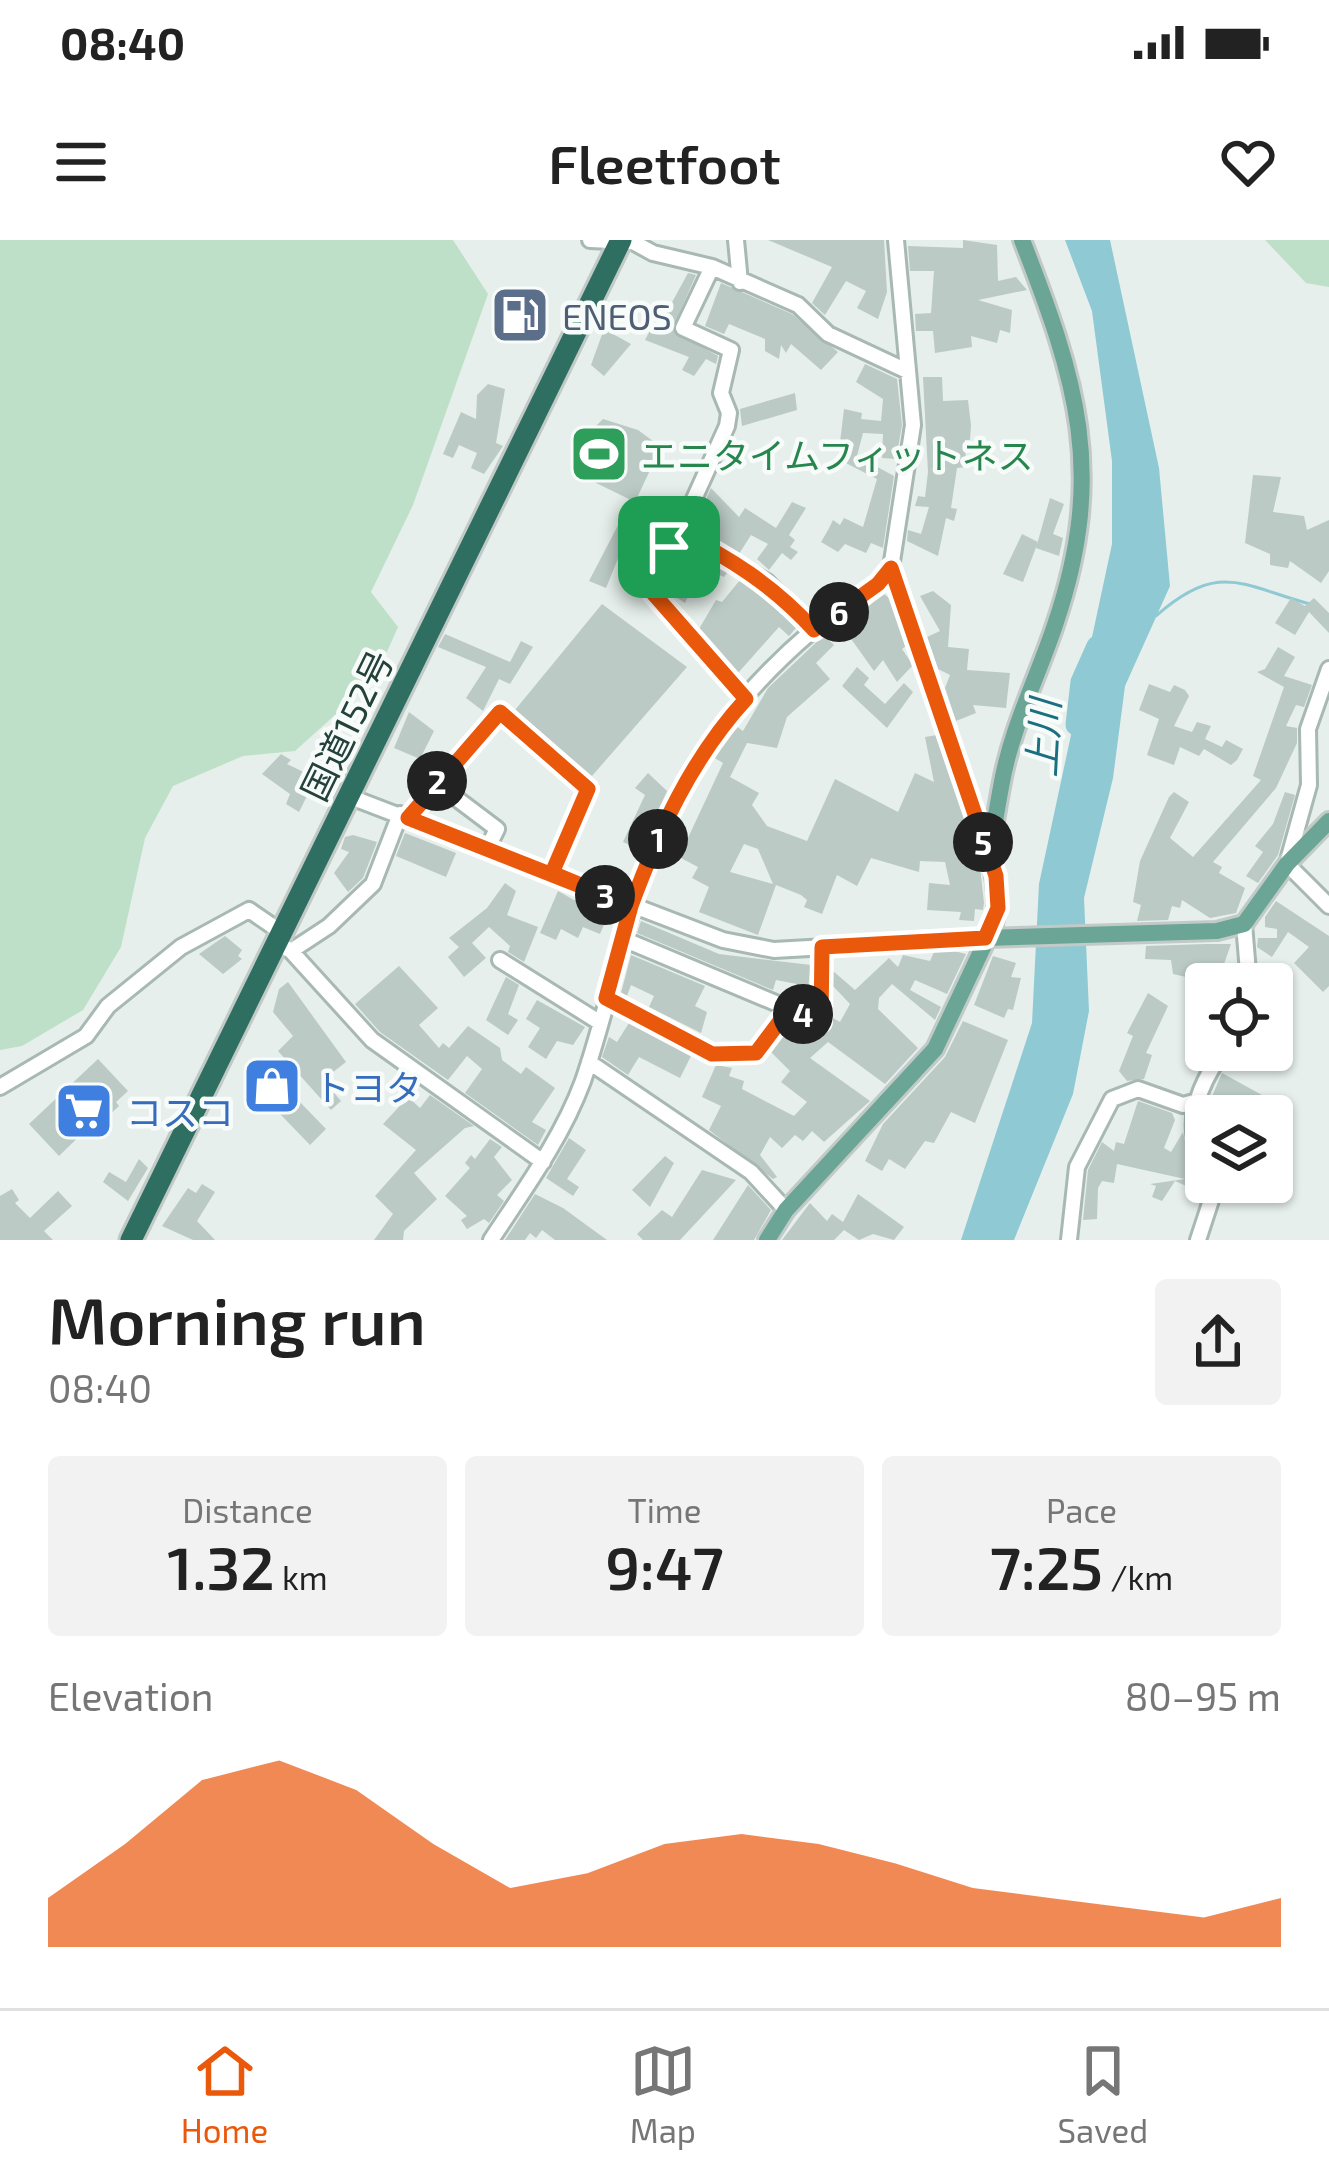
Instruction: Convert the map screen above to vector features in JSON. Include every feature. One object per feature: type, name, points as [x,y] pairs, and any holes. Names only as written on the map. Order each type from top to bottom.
[{"type":"highway","name":"国道152号","points":[[131,1240],[283,942],[348,796],[621,242]]},
{"type":"main road","points":[[767,1240],[785,1210],[935,1049],[998,908],[992,859],[1001,786],[1016,726],[1078,553],[1086,465],[1058,333],[1022,240]]},
{"type":"main road","points":[[985,938],[1128,934],[1244,924],[1288,864],[1329,821]]},
{"type":"street","points":[[590,240],[633,242],[712,267],[798,304],[828,334],[907,371]]},
{"type":"street","points":[[736,240],[740,282]]},
{"type":"street","points":[[491,1240],[543,1162],[589,1062],[631,906],[683,783],[716,731],[746,699],[814,630],[878,584],[891,568],[912,454],[896,240]]},
{"type":"street","points":[[712,267],[683,328],[731,350],[721,393],[727,426],[652,592],[746,699]]},
{"type":"street","points":[[676,531],[767,582],[814,630]]},
{"type":"street","points":[[891,568],[992,859]]},
{"type":"street","points":[[1329,669],[1308,729],[1306,806],[1288,864],[1329,906]]},
{"type":"street","points":[[283,942],[329,926],[374,884],[404,816],[500,712],[588,789],[552,873]]},
{"type":"street","points":[[436,783],[497,829],[488,847]]},
{"type":"street","points":[[348,796],[724,940],[774,950],[985,938]]},
{"type":"street","points":[[0,1087],[86,1036],[108,1006],[213,927],[249,910],[373,1040],[543,1162]]},
{"type":"street","points":[[1244,924],[1247,963]]},
{"type":"street","points":[[623,939],[821,1022],[822,947]]},
{"type":"street","points":[[500,960],[599,1022]]},
{"type":"street","points":[[606,998],[725,1056],[756,1053],[789,1009]]},
{"type":"street","points":[[589,1062],[751,1172],[785,1210]]},
{"type":"street","points":[[1069,1240],[1077,1167],[1112,1099],[1138,1089],[1185,1104]]},
{"type":"street","points":[[1198,1240],[1210,1203]]},
{"type":"green space","points":[[0,240],[453,240],[488,294],[413,505],[371,592],[398,627],[375,679],[295,751],[243,756],[173,786],[145,838],[121,947],[83,1010],[22,1046],[0,1050]]},
{"type":"green space","points":[[1265,240],[1329,240],[1329,287],[1306,283]]},
{"type":"water","points":[[1065,240],[1110,240],[1159,468],[1170,586],[1125,686],[1113,778],[1084,898],[1089,1011],[1073,1094],[1014,1240],[961,1240],[1032,1023],[1039,884],[1112,544],[1112,461],[1092,311]]},
{"type":"building","points":[[768,240],[884,240],[887,292],[878,319],[857,308],[866,291],[846,281],[825,315],[812,303],[832,267]]},
{"type":"building","points":[[963,240],[997,245],[998,281],[1016,277],[1027,290],[978,300],[1012,310],[1010,333],[1000,330],[997,343],[971,336],[972,347],[935,353],[933,331],[916,331],[915,314],[931,313],[934,271],[910,271],[908,246],[963,248]]},
{"type":"building","points":[[688,273],[696,275],[672,330],[718,356],[716,364],[706,359],[694,376],[682,370],[689,357],[645,340],[654,323],[659,326]]},
{"type":"building","points":[[721,283],[792,314],[838,352],[821,370],[791,344],[786,353],[781,345],[779,359],[765,351],[765,339],[729,324],[724,334],[705,326]]},
{"type":"building","points":[[604,329],[631,344],[604,376],[591,365]]},
{"type":"building","points":[[865,364],[897,379],[902,425],[896,459],[882,458],[883,434],[863,433],[857,456],[894,476],[883,548],[871,543],[866,553],[845,544],[838,552],[821,542],[833,520],[840,525],[844,518],[863,527],[877,479],[838,459],[844,409],[862,413],[861,419],[881,421],[883,399],[856,382]]},
{"type":"building","points":[[923,377],[942,377],[943,401],[968,400],[971,425],[970,440],[965,440],[966,467],[957,468],[951,508],[957,509],[954,521],[946,518],[938,556],[907,541],[908,530],[921,534],[929,507],[915,506],[918,496],[925,497],[928,472]]},
{"type":"building","points":[[488,384],[505,389],[496,443],[503,446],[484,474],[471,468],[477,453],[459,445],[453,458],[443,454],[461,412],[476,419],[477,395]]},
{"type":"building","points":[[795,393],[797,410],[742,426],[740,409]]},
{"type":"building","points":[[603,419],[638,430],[661,447],[635,502],[592,481],[600,464],[584,456],[588,434]]},
{"type":"building","points":[[1253,475],[1281,477],[1273,512],[1304,516],[1307,530],[1329,520],[1329,571],[1321,583],[1290,561],[1288,568],[1270,565],[1270,554],[1245,543]]},
{"type":"building","points":[[711,488],[739,517],[745,508],[776,528],[792,502],[806,508],[789,535],[795,540],[790,547],[798,552],[791,560],[782,553],[769,570],[757,559],[768,544],[751,535],[739,554],[693,528]]},
{"type":"building","points":[[1050,498],[1064,504],[1053,534],[1063,538],[1059,556],[1036,548]]},
{"type":"building","points":[[627,508],[640,515],[629,536],[658,552],[649,571],[619,556],[606,588],[589,581]]},
{"type":"building","points":[[1022,534],[1038,542],[1023,582],[1003,574]]},
{"type":"building","points":[[684,548],[727,573],[724,577],[713,572],[703,593],[692,588],[685,603],[665,590]]},
{"type":"building","points":[[740,580],[760,591],[796,628],[789,636],[779,627],[738,673],[699,629],[716,600],[722,602]]},
{"type":"building","points":[[933,591],[951,605],[948,647],[969,649],[967,670],[1010,673],[1006,708],[973,705],[976,713],[956,721],[945,688],[950,675],[938,669],[927,637],[940,631],[920,596]]},
{"type":"building","points":[[883,593],[890,599],[906,646],[902,649],[913,665],[897,682],[883,660],[874,671],[844,629]]},
{"type":"building","points":[[1291,598],[1305,606],[1314,598],[1329,613],[1329,633],[1309,612],[1295,635],[1275,623]]},
{"type":"building","points":[[602,604],[687,667],[592,776],[515,710]]},
{"type":"building","points":[[445,634],[510,662],[521,641],[533,647],[510,684],[499,679],[483,711],[466,698],[486,667],[438,647]]},
{"type":"building","points":[[824,635],[834,645],[816,663],[830,679],[787,717],[777,748],[747,743],[730,777],[759,793],[752,805],[767,826],[807,841],[835,779],[898,812],[915,773],[934,782],[925,737],[937,735],[979,858],[984,903],[983,910],[975,909],[974,921],[959,920],[961,912],[927,910],[929,883],[950,885],[945,862],[920,861],[919,872],[871,858],[857,886],[837,875],[822,914],[804,907],[807,900],[801,895],[776,885],[758,935],[699,912],[709,887],[692,878],[698,867],[679,857],[723,763],[713,757],[736,726],[743,731],[768,688]],"holes":[[[744,844],[758,849],[773,884],[730,872]]]},
{"type":"building","points":[[1278,647],[1295,657],[1284,676],[1312,685],[1304,707],[1296,705],[1286,726],[1297,728],[1297,743],[1276,788],[1213,862],[1222,867],[1219,873],[1245,888],[1236,913],[1210,918],[1182,900],[1180,908],[1172,906],[1168,920],[1137,921],[1141,905],[1133,902],[1140,861],[1169,797],[1174,792],[1189,802],[1170,838],[1193,857],[1261,780],[1253,776],[1284,687],[1257,672],[1265,669]]},
{"type":"building","points":[[857,667],[869,678],[864,685],[885,704],[904,683],[913,692],[887,728],[842,686]]},
{"type":"building","points":[[1149,684],[1170,692],[1174,685],[1185,690],[1189,696],[1174,726],[1192,732],[1197,722],[1211,726],[1205,739],[1222,747],[1226,740],[1243,749],[1237,760],[1231,765],[1204,749],[1199,756],[1180,747],[1174,765],[1147,755],[1159,719],[1139,710]]},
{"type":"building","points":[[409,712],[434,731],[420,759],[394,748]]},
{"type":"building","points":[[281,754],[291,760],[287,764],[316,778],[299,812],[286,804],[290,794],[262,774]]},
{"type":"building","points":[[648,773],[667,791],[641,850],[623,842],[645,795],[635,788]]},
{"type":"building","points":[[1285,792],[1295,795],[1278,855],[1258,883],[1246,876],[1263,852],[1255,846],[1273,824]]},
{"type":"building","points":[[405,833],[456,853],[446,877],[396,856]]},
{"type":"building","points":[[345,837],[377,842],[363,878],[348,892],[334,873],[349,852],[341,849]]},
{"type":"building","points":[[505,883],[516,891],[507,915],[538,927],[524,962],[508,952],[510,946],[489,927],[472,943],[486,958],[464,977],[448,957],[459,947],[449,938],[487,908]]},
{"type":"building","points":[[558,891],[588,908],[593,904],[609,913],[600,934],[583,927],[578,938],[561,929],[556,940],[540,933]]},
{"type":"building","points":[[1276,901],[1329,936],[1329,986],[1323,992],[1294,963],[1309,947],[1288,932],[1272,957],[1257,947],[1258,938],[1277,938],[1277,929],[1265,927],[1265,917]]},
{"type":"building","points":[[641,921],[719,954],[811,965],[806,1003],[795,998],[797,984],[776,980],[773,990],[637,933]]},
{"type":"building","points":[[225,936],[242,950],[238,956],[242,959],[223,974],[199,954]]},
{"type":"building","points":[[1231,944],[1224,963],[1185,963],[1185,977],[1173,974],[1171,960],[1145,959],[1146,946]]},
{"type":"building","points":[[934,952],[966,954],[947,994],[915,980],[910,990],[941,1007],[935,1020],[892,984],[879,998],[878,1009],[918,1048],[885,1084],[828,1042],[810,1058],[870,1101],[824,1142],[812,1131],[803,1141],[795,1135],[782,1148],[770,1137],[760,1155],[777,1177],[773,1179],[709,1130],[721,1106],[702,1097],[716,1065],[732,1068],[729,1076],[744,1081],[742,1089],[794,1116],[807,1102],[781,1082],[790,1071],[771,1052],[793,1022],[824,1034],[833,1018],[840,1022],[850,1004],[833,986],[833,971],[855,990],[889,958],[898,967],[903,955],[930,961]]},
{"type":"building","points":[[631,955],[705,986],[695,1006],[707,1012],[701,1033],[649,1007],[654,996],[631,985],[627,996],[621,993]]},
{"type":"building","points":[[993,956],[1016,963],[1011,977],[1021,978],[1013,1010],[1008,1009],[1004,1018],[974,1005]]},
{"type":"building","points":[[399,966],[438,1008],[419,1025],[439,1048],[443,1043],[449,1048],[468,1026],[500,1048],[502,1060],[521,1074],[526,1067],[555,1088],[532,1122],[546,1130],[538,1145],[465,1093],[482,1069],[467,1056],[448,1080],[380,1032],[355,1004]]},
{"type":"building","points":[[506,977],[519,985],[508,1014],[518,1020],[508,1035],[486,1020]]},
{"type":"building","points":[[288,982],[346,1062],[323,1080],[341,1101],[331,1110],[278,1051],[293,1036],[273,1012],[279,989]]},
{"type":"building","points":[[1148,993],[1168,1006],[1146,1053],[1152,1055],[1144,1079],[1127,1081],[1119,1071],[1133,1036],[1127,1033]]},
{"type":"building","points":[[537,1000],[585,1027],[573,1045],[557,1041],[546,1059],[528,1047],[540,1028],[526,1019]]},
{"type":"building","points":[[963,1021],[1008,1040],[975,1123],[951,1112],[934,1143],[925,1141],[905,1169],[889,1159],[882,1171],[865,1161],[883,1124],[945,1057]]},
{"type":"building","points":[[629,1023],[691,1056],[680,1078],[639,1057],[628,1075],[602,1057],[609,1037],[617,1042]]},
{"type":"building","points":[[98,1059],[128,1091],[116,1102],[119,1106],[102,1122],[98,1118],[59,1156],[29,1124]]},
{"type":"building","points":[[271,1072],[326,1129],[310,1145],[255,1088]]},
{"type":"building","points":[[1222,1073],[1262,1095],[1213,1095]]},
{"type":"building","points":[[430,1095],[474,1126],[465,1128],[414,1173],[437,1199],[404,1231],[403,1240],[374,1240],[393,1214],[375,1196],[416,1150],[383,1124],[408,1097],[420,1108]]},
{"type":"building","points":[[1138,1101],[1172,1113],[1175,1120],[1164,1148],[1171,1152],[1183,1132],[1185,1179],[1117,1164],[1114,1183],[1102,1181],[1098,1188],[1097,1219],[1083,1220],[1088,1170],[1102,1142],[1114,1151],[1116,1142],[1124,1144]]},
{"type":"building","points":[[569,1138],[586,1150],[567,1179],[579,1187],[573,1196],[546,1178]]},
{"type":"building","points":[[490,1139],[502,1147],[494,1157],[512,1180],[497,1195],[504,1201],[489,1223],[484,1219],[467,1229],[461,1220],[467,1216],[445,1196],[470,1168],[465,1163],[471,1155],[475,1159]]},
{"type":"building","points":[[665,1156],[674,1163],[650,1207],[632,1190]]},
{"type":"building","points":[[139,1159],[148,1168],[128,1201],[103,1182],[109,1172],[126,1182]]},
{"type":"building","points":[[702,1170],[736,1180],[680,1240],[643,1240],[637,1234],[662,1210],[672,1217]]},
{"type":"building","points":[[1185,1179],[1185,1185],[1175,1181],[1162,1201],[1152,1197],[1156,1186],[1150,1184]]},
{"type":"building","points":[[202,1184],[215,1192],[197,1221],[215,1240],[193,1240],[162,1226],[188,1188],[196,1193]]},
{"type":"building","points":[[748,1185],[771,1210],[754,1240],[713,1240]]},
{"type":"building","points":[[12,1189],[19,1200],[15,1203],[30,1218],[58,1191],[72,1206],[44,1231],[53,1240],[0,1240],[0,1196]]},
{"type":"building","points":[[535,1194],[607,1240],[555,1240],[542,1230],[536,1238],[530,1233],[525,1240],[505,1240]]},
{"type":"building","points":[[858,1194],[904,1227],[894,1240],[873,1234],[859,1240],[844,1230],[834,1240],[782,1240],[810,1203],[827,1221],[832,1214],[843,1222]]},
{"type":"waterway","points":[[1156,616],[1197,588],[1215,583],[1248,585],[1310,604]]},
{"type":"waterway","name":"上川","points":[[1076,725],[1081,682],[1097,646]]},
{"type":"place","name":"ENEOS","points":[[520,315]]},
{"type":"place","name":"エニタイムフィットネス","points":[[599,454]]},
{"type":"place","name":"トヨタ","points":[[272,1086]]},
{"type":"place","name":"コスコ","points":[[84,1111]]},
{"type":"route","points":[[669,547],[652,592],[709,651],[746,699],[716,731],[683,783],[631,906],[408,818],[500,712],[588,789],[552,873],[631,906],[606,998],[712,1054],[756,1053],[789,1009],[821,1022],[822,947],[985,938],[998,908],[996,876],[891,568],[878,584],[814,630],[767,582],[725,556],[676,531],[669,547]]}]
